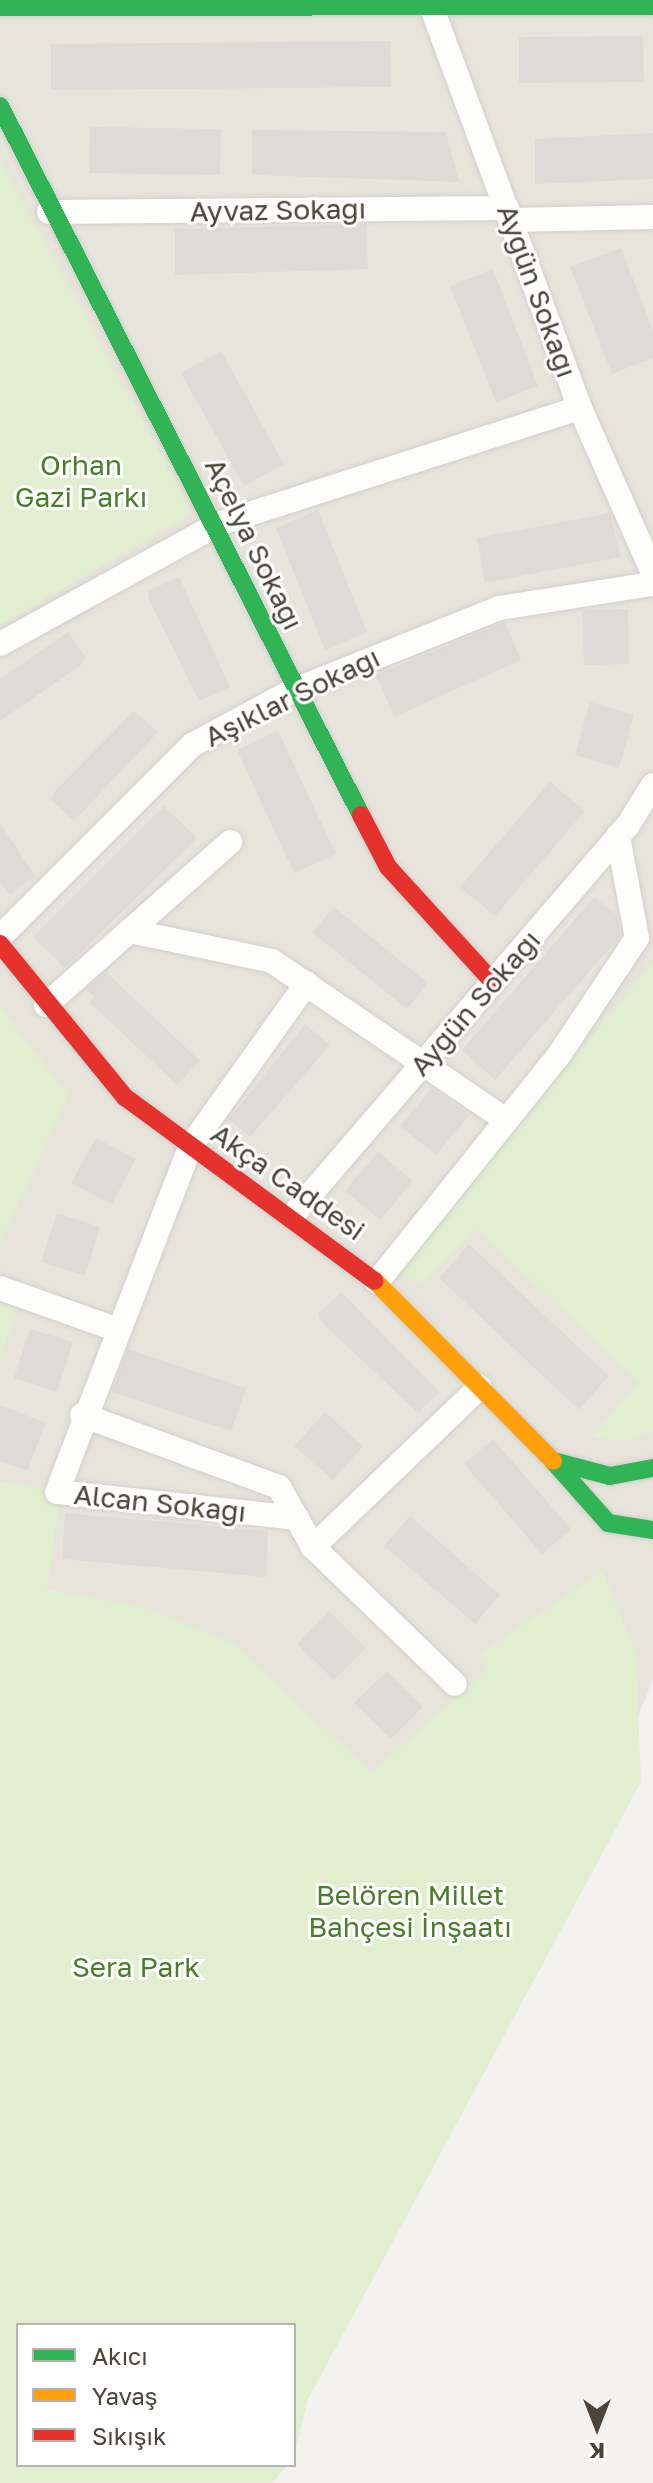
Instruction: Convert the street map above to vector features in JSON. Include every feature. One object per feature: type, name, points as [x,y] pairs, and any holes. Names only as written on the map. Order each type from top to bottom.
[{"type":"main road","points":[[0,7],[116,3],[653,6]]},
{"type":"main road","name":"Açelya Sokağı","points":[[0,106],[49,212],[218,524],[292,691],[388,867],[493,982]]},
{"type":"main road","name":"Akça Caddesi","points":[[0,944],[107,1079],[190,1147],[292,1216],[377,1282],[553,1461],[608,1523],[653,1530]]},
{"type":"main road","points":[[553,1461],[610,1476],[653,1468]]},
{"type":"street","name":"Aygün Sokağı","points":[[429,3],[580,408],[653,573]]},
{"type":"street","name":"Ayvaz Sokağı","points":[[49,212],[653,217]]},
{"type":"street","points":[[0,644],[218,524],[580,408]]},
{"type":"street","name":"Aşıklar Sokağı","points":[[0,937],[192,745],[292,691],[499,608],[653,584]]},
{"type":"street","name":"Aygün Sokağı","points":[[292,1216],[651,794]]},
{"type":"street","points":[[377,1282],[506,1120],[637,938],[618,836]]},
{"type":"street","points":[[46,1005],[230,842]]},
{"type":"street","points":[[130,931],[272,961],[425,1060],[506,1120]]},
{"type":"street","name":"Alcan Sokağı","points":[[297,1518],[57,1492],[82,1415],[190,1147],[307,983]]},
{"type":"street","points":[[0,1288],[116,1329]]},
{"type":"street","points":[[313,1547],[480,1387]]},
{"type":"street","name":"Alcan Sokağı","points":[[82,1415],[279,1487],[313,1547],[455,1684]]},
{"type":"shaded area","points":[[0,0],[653,0],[653,1681],[570,1876],[0,1612]]},
{"type":"green space","name":"Orhan Gazi Parkı","points":[[0,161],[193,513],[0,625]]},
{"type":"green space","points":[[653,963],[653,1432],[626,1442],[592,1437],[639,1382],[478,1230],[421,1285],[397,1271]]},
{"type":"green space","points":[[0,1006],[68,1096],[0,1244]]},
{"type":"green space","points":[[0,1302],[17,1312],[0,1356]]},
{"type":"green space","points":[[0,1481],[61,1491],[47,1589],[150,1609],[235,1645],[372,1773],[488,1669],[477,1656],[602,1571],[636,1652],[641,1782],[307,2401],[296,2449],[296,2323],[16,2323],[16,2467],[286,2467],[272,2483],[0,2483]]},
{"type":"building","points":[[643,36],[644,82],[519,83],[519,37]]},
{"type":"building","points":[[390,41],[391,87],[51,90],[51,44]]},
{"type":"building","points":[[90,127],[221,129],[220,175],[89,173]]},
{"type":"building","points":[[252,130],[446,132],[459,182],[252,175]]},
{"type":"building","points":[[653,133],[653,179],[535,184],[535,139]]},
{"type":"building","points":[[366,224],[368,269],[175,275],[175,229]]},
{"type":"building","points":[[621,248],[653,330],[653,358],[612,374],[570,267]]},
{"type":"building","points":[[493,269],[538,386],[496,402],[450,286]]},
{"type":"building","points":[[221,351],[284,464],[244,486],[181,373]]},
{"type":"building","points":[[318,510],[367,632],[325,650],[276,528]]},
{"type":"building","points":[[610,513],[621,557],[485,583],[477,538]]},
{"type":"building","points":[[179,577],[230,687],[199,701],[149,600],[148,591]]},
{"type":"building","points":[[628,609],[629,664],[584,665],[582,610]]},
{"type":"building","points":[[505,622],[521,660],[394,717],[376,675]]},
{"type":"building","points":[[68,632],[86,658],[80,666],[0,721],[0,679]]},
{"type":"building","points":[[590,702],[634,715],[619,768],[575,755]]},
{"type":"building","points":[[134,711],[158,732],[74,821],[51,800],[55,791]]},
{"type":"building","points":[[278,731],[336,854],[294,873],[237,750]]},
{"type":"building","points":[[550,782],[585,811],[495,916],[460,887]]},
{"type":"building","points":[[164,806],[197,838],[65,968],[33,937]]},
{"type":"building","points":[[0,823],[35,876],[10,895],[0,882]]},
{"type":"building","points":[[594,897],[617,915],[621,935],[495,1080],[462,1050]]},
{"type":"building","points":[[334,907],[428,983],[407,1009],[312,932]]},
{"type":"building","points":[[106,972],[200,1061],[177,1085],[89,1002],[94,997],[86,989]]},
{"type":"building","points":[[305,1024],[330,1045],[250,1137],[229,1119]]},
{"type":"building","points":[[432,1088],[469,1115],[436,1155],[400,1126]]},
{"type":"building","points":[[96,1138],[136,1159],[112,1204],[71,1183]]},
{"type":"building","points":[[378,1152],[413,1181],[380,1220],[345,1191]]},
{"type":"building","points":[[57,1213],[100,1227],[85,1276],[41,1262]]},
{"type":"building","points":[[469,1244],[609,1376],[579,1410],[439,1278]]},
{"type":"building","points":[[341,1292],[440,1392],[418,1413],[322,1323],[318,1314]]},
{"type":"building","points":[[30,1329],[73,1342],[57,1392],[14,1378]]},
{"type":"building","points":[[128,1349],[246,1388],[231,1431],[112,1392]]},
{"type":"building","points":[[0,1405],[46,1423],[27,1471],[0,1461]]},
{"type":"building","points":[[325,1412],[363,1446],[333,1480],[294,1446]]},
{"type":"building","points":[[493,1439],[571,1529],[542,1554],[464,1464]]},
{"type":"building","points":[[65,1513],[268,1531],[266,1577],[62,1559]]},
{"type":"building","points":[[410,1516],[500,1595],[475,1624],[384,1546]]},
{"type":"building","points":[[329,1611],[366,1648],[334,1680],[297,1644]]},
{"type":"building","points":[[387,1671],[423,1707],[391,1739],[354,1703]]},
{"type":"traffic: fast","points":[[0,7],[653,6]]},
{"type":"traffic: fast","points":[[0,106],[361,815]]},
{"type":"traffic: fast","points":[[653,1468],[610,1476],[553,1461],[608,1523],[653,1530]]},
{"type":"traffic: slow","points":[[375,1281],[553,1461]]},
{"type":"traffic: jam","points":[[361,815],[388,867],[493,982]]},
{"type":"traffic: jam","points":[[0,944],[125,1097],[375,1281]]},
{"type":"park label","name":"Belören Millet Bahçesi İnşaatı","points":[[410,1911]]},
{"type":"park label","name":"Sera Park","points":[[136,1967]]}]
